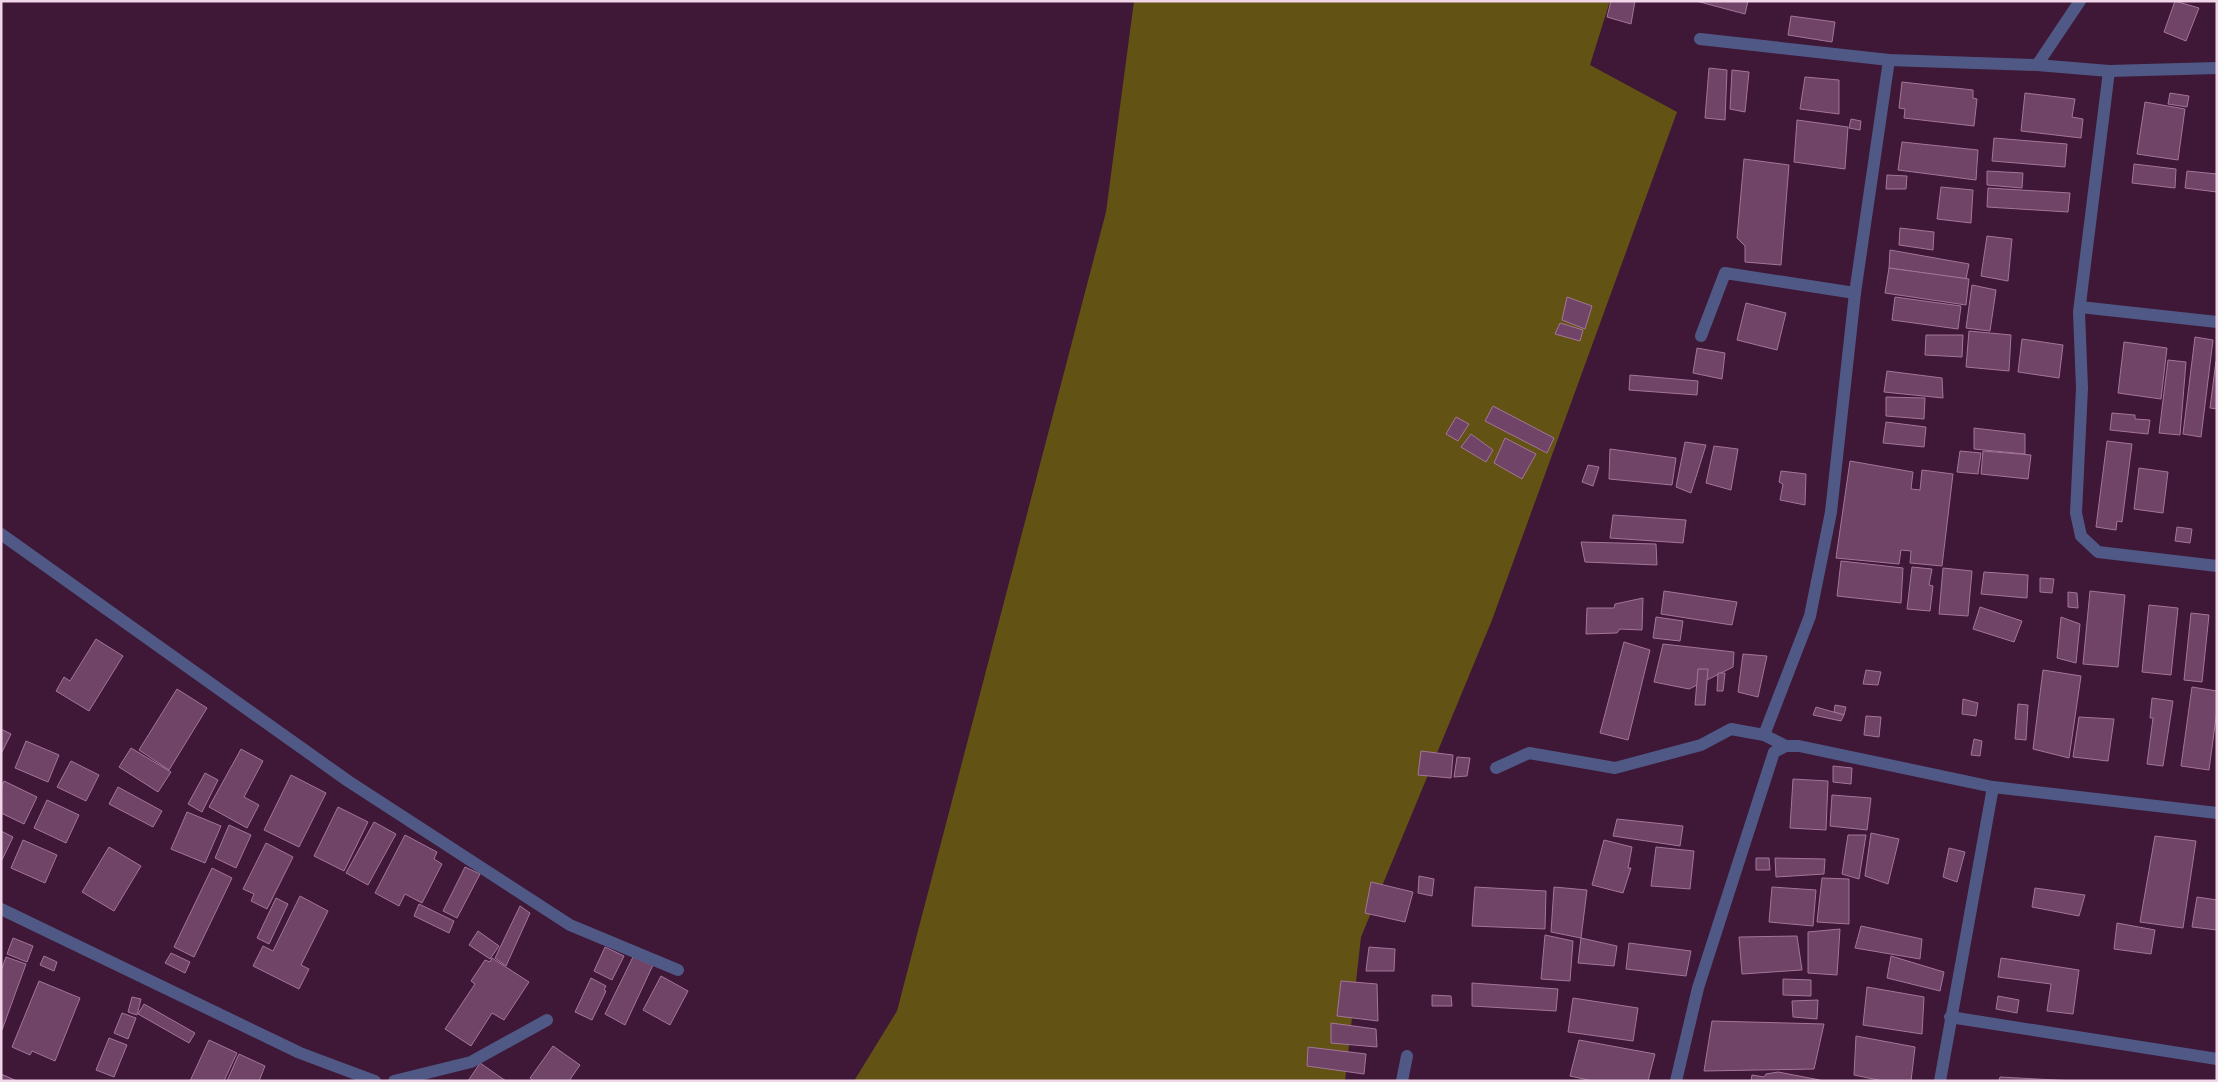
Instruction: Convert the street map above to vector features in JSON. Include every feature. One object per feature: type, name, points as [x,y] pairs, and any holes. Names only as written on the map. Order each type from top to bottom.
[{"type":"street","points":[[2037,65],[2080,1]]},
{"type":"street","points":[[1700,39],[1888,60],[2037,65],[2109,71],[2217,68]]},
{"type":"street","points":[[1764,735],[1810,616],[1831,512],[1855,293],[1888,60]]},
{"type":"street","points":[[2109,71],[2080,307],[2082,388],[2076,513],[2081,536],[2098,552],[2217,566]]},
{"type":"street","points":[[1702,336],[1725,273],[1855,293]]},
{"type":"street","points":[[2080,307],[2217,322]]},
{"type":"street","points":[[1,534],[348,781],[562,919],[678,970]]},
{"type":"street","points":[[1496,768],[1529,753],[1615,768],[1702,745],[1732,728],[1764,735],[1786,746],[1799,746],[1992,786],[2217,813]]},
{"type":"street","points":[[1676,1081],[1698,988],[1774,752],[1786,746]]},
{"type":"street","points":[[1940,1081],[1992,786]]},
{"type":"street","points":[[1,910],[300,1053],[375,1081]]},
{"type":"street","points":[[1950,1018],[2217,1059]]},
{"type":"street","points":[[394,1081],[471,1062],[547,1020]]},
{"type":"street","points":[[1402,1081],[1407,1056]]},
{"type":"shaded area","points":[[1134,1],[1610,1],[1590,65],[1677,112],[1492,620],[1361,937],[1345,1081],[854,1081],[897,1011],[1106,212]]},
{"type":"building","points":[[1611,1],[1635,1],[1631,24],[1607,17]]},
{"type":"building","points":[[1696,1],[1748,1],[1745,14]]},
{"type":"building","points":[[2175,1],[2199,8],[2186,41],[2164,32]]},
{"type":"building","points":[[1791,16],[1835,22],[1832,42],[1788,35]]},
{"type":"building","points":[[1709,68],[1727,70],[1725,120],[1705,118]]},
{"type":"building","points":[[1732,70],[1749,72],[1745,112],[1730,109]]},
{"type":"building","points":[[1805,77],[1839,80],[1839,114],[1800,109]]},
{"type":"building","points":[[1902,82],[1973,90],[1973,98],[1977,99],[1974,126],[1904,118],[1905,109],[1899,108]]},
{"type":"building","points":[[2025,93],[2075,99],[2072,117],[2083,119],[2081,138],[2021,131]]},
{"type":"building","points":[[2170,93],[2189,96],[2187,107],[2168,104]]},
{"type":"building","points":[[2145,102],[2185,109],[2178,160],[2137,154]]},
{"type":"building","points":[[1851,119],[1861,121],[1860,130],[1849,128]]},
{"type":"building","points":[[1797,120],[1848,127],[1845,169],[1794,162]]},
{"type":"building","points":[[1994,138],[2067,144],[2065,167],[1992,161]]},
{"type":"building","points":[[1902,142],[1978,150],[1976,180],[1898,170]]},
{"type":"building","points":[[1744,159],[1789,165],[1781,265],[1745,262],[1745,246],[1737,238]]},
{"type":"building","points":[[2134,164],[2176,169],[2175,188],[2132,183]]},
{"type":"building","points":[[1987,171],[2023,173],[2022,188],[1987,185]]},
{"type":"building","points":[[2187,171],[2217,174],[2217,192],[2185,188]]},
{"type":"building","points":[[1887,175],[1907,176],[1906,189],[1886,189]]},
{"type":"building","points":[[1941,187],[1973,190],[1971,223],[1937,219]]},
{"type":"building","points":[[1988,188],[2070,193],[2068,212],[1987,207]]},
{"type":"building","points":[[1900,228],[1934,232],[1933,250],[1899,245]]},
{"type":"building","points":[[1987,236],[2012,239],[2008,281],[1981,276]]},
{"type":"building","points":[[1890,250],[1969,264],[1966,279],[1889,268]]},
{"type":"building","points":[[1889,268],[1969,279],[1966,305],[1885,293]]},
{"type":"building","points":[[1972,285],[1996,290],[1990,331],[1966,328]]},
{"type":"building","points":[[1567,297],[1592,306],[1585,329],[1562,320]]},
{"type":"building","points":[[1895,297],[1961,306],[1958,329],[1892,320]]},
{"type":"building","points":[[1746,303],[1786,313],[1777,350],[1737,340]]},
{"type":"building","points":[[1560,323],[1583,330],[1580,341],[1555,334]]},
{"type":"building","points":[[1969,331],[2011,335],[2009,371],[1966,367]]},
{"type":"building","points":[[1926,335],[1963,335],[1962,357],[1925,355]]},
{"type":"building","points":[[2195,337],[2213,340],[2201,437],[2183,434]]},
{"type":"building","points":[[2022,339],[2063,345],[2059,378],[2018,372]]},
{"type":"building","points":[[2124,342],[2167,348],[2161,399],[2118,393]]},
{"type":"building","points":[[1697,348],[1725,353],[1722,379],[1693,373]]},
{"type":"building","points":[[2168,360],[2186,362],[2180,435],[2159,433]]},
{"type":"building","points":[[2217,361],[2217,409],[2210,408]]},
{"type":"building","points":[[1887,371],[1942,378],[1943,398],[1884,392]]},
{"type":"building","points":[[1630,375],[1698,381],[1697,395],[1629,390]]},
{"type":"building","points":[[1886,397],[1925,398],[1924,419],[1886,416]]},
{"type":"building","points":[[1493,406],[1554,438],[1547,453],[1485,421]]},
{"type":"building","points":[[2112,413],[2135,415],[2135,419],[2150,420],[2148,434],[2110,430]]},
{"type":"building","points":[[1456,417],[1469,424],[1458,441],[1446,434]]},
{"type":"building","points":[[1886,422],[1926,427],[1924,447],[1883,443]]},
{"type":"building","points":[[1974,428],[2025,434],[2025,454],[1974,449]]},
{"type":"building","points":[[1471,434],[1493,450],[1486,462],[1461,447]]},
{"type":"building","points":[[1505,438],[1536,454],[1522,479],[1494,463]]},
{"type":"building","points":[[2107,441],[2132,444],[2122,522],[2117,521],[2116,530],[2096,527]]},
{"type":"building","points":[[1685,442],[1706,445],[1691,493],[1676,487]]},
{"type":"building","points":[[1714,446],[1738,449],[1731,490],[1706,483]]},
{"type":"building","points":[[1610,449],[1676,458],[1672,485],[1609,479]]},
{"type":"building","points":[[1960,451],[1981,453],[1978,474],[1957,472]]},
{"type":"building","points":[[1983,451],[2031,455],[2028,479],[1981,474]]},
{"type":"building","points":[[1850,461],[1913,472],[1911,489],[1920,490],[1922,470],[1953,474],[1942,566],[1910,563],[1911,551],[1901,550],[1899,564],[1836,558]]},
{"type":"building","points":[[1588,465],[1599,467],[1593,486],[1582,482]]},
{"type":"building","points":[[2139,468],[2168,472],[2163,513],[2134,509]]},
{"type":"building","points":[[1781,471],[1806,474],[1805,505],[1780,500],[1783,484],[1779,482]]},
{"type":"building","points":[[1613,515],[1686,520],[1683,543],[1610,538]]},
{"type":"building","points":[[2177,527],[2192,529],[2190,543],[2175,541]]},
{"type":"building","points":[[1581,542],[1656,544],[1657,565],[1585,562]]},
{"type":"building","points":[[1841,561],[1903,568],[1901,603],[1837,596]]},
{"type":"building","points":[[1912,567],[1932,569],[1929,585],[1933,586],[1930,611],[1907,609]]},
{"type":"building","points":[[1943,568],[1972,571],[1968,616],[1939,614]]},
{"type":"building","points":[[1984,572],[2028,575],[2027,598],[1981,594]]},
{"type":"building","points":[[2040,578],[2054,579],[2052,593],[2040,592]]},
{"type":"building","points":[[1664,591],[1737,602],[1732,625],[1661,614]]},
{"type":"building","points":[[2090,591],[2125,595],[2118,667],[2083,664]]},
{"type":"building","points":[[2068,592],[2077,593],[2078,608],[2068,607]]},
{"type":"building","points":[[1643,598],[1642,630],[1620,629],[1617,633],[1586,634],[1587,608],[1614,608],[1615,604]]},
{"type":"building","points":[[2149,605],[2178,608],[2171,675],[2142,672]]},
{"type":"building","points":[[1980,607],[2022,621],[2014,642],[1973,629]]},
{"type":"building","points":[[2191,613],[2209,615],[2202,682],[2184,680]]},
{"type":"building","points":[[1656,617],[1683,621],[1680,641],[1653,638]]},
{"type":"building","points":[[2061,617],[2080,624],[2076,663],[2057,658]]},
{"type":"building","points":[[96,639],[123,656],[89,711],[56,691],[64,677],[70,681]]},
{"type":"building","points":[[1624,642],[1650,650],[1628,740],[1600,733]]},
{"type":"building","points":[[1663,644],[1734,652],[1733,667],[1689,689],[1654,682]]},
{"type":"building","points":[[1743,654],[1767,656],[1758,697],[1738,692]]},
{"type":"building","points":[[1698,669],[1708,669],[1705,705],[1695,705]]},
{"type":"building","points":[[1866,670],[1881,672],[1878,685],[1863,684]]},
{"type":"building","points":[[2043,670],[2081,676],[2069,758],[2033,749]]},
{"type":"building","points":[[1718,673],[1725,673],[1723,691],[1717,691]]},
{"type":"building","points":[[2192,687],[2217,691],[2217,710],[2209,770],[2181,766]]},
{"type":"building","points":[[177,689],[207,708],[169,770],[139,750]]},
{"type":"building","points":[[2152,698],[2173,701],[2163,766],[2147,764],[2153,718],[2150,718]]},
{"type":"building","points":[[1963,699],[1978,703],[1976,716],[1962,714]]},
{"type":"building","points":[[2018,704],[2028,705],[2026,740],[2015,739]]},
{"type":"building","points":[[1835,705],[1846,707],[1844,715],[1834,712]]},
{"type":"building","points":[[1816,707],[1844,715],[1841,721],[1813,715]]},
{"type":"building","points":[[1866,716],[1881,717],[1879,737],[1864,735]]},
{"type":"building","points":[[2079,717],[2114,719],[2108,761],[2073,757]]},
{"type":"building","points":[[1,729],[11,734],[1,754]]},
{"type":"building","points":[[1974,739],[1982,741],[1980,756],[1971,755]]},
{"type":"building","points":[[26,741],[59,755],[48,782],[15,768]]},
{"type":"building","points":[[131,748],[171,772],[158,792],[119,767]]},
{"type":"building","points":[[241,749],[263,761],[244,797],[259,805],[247,828],[209,807]]},
{"type":"building","points":[[1421,751],[1453,755],[1451,778],[1418,775]]},
{"type":"building","points":[[1457,757],[1470,758],[1467,776],[1454,777]]},
{"type":"building","points":[[71,761],[99,775],[86,801],[57,787]]},
{"type":"building","points":[[1833,766],[1852,768],[1851,784],[1833,782]]},
{"type":"building","points":[[205,773],[218,780],[202,812],[188,804]]},
{"type":"building","points":[[291,775],[326,793],[299,847],[264,830]]},
{"type":"building","points":[[1793,779],[1828,781],[1826,830],[1790,828]]},
{"type":"building","points":[[4,781],[37,797],[24,824],[1,813],[1,787]]},
{"type":"building","points":[[118,787],[162,811],[153,827],[109,804]]},
{"type":"building","points":[[1832,795],[1871,798],[1867,830],[1830,826]]},
{"type":"building","points":[[47,800],[79,815],[66,843],[34,828]]},
{"type":"building","points":[[338,807],[368,822],[344,871],[314,856]]},
{"type":"building","points":[[187,812],[221,826],[205,863],[171,849]]},
{"type":"building","points":[[1617,819],[1683,826],[1680,846],[1613,836]]},
{"type":"building","points":[[374,822],[396,834],[368,885],[346,873]]},
{"type":"building","points":[[229,825],[251,835],[236,868],[215,858]]},
{"type":"building","points":[[1,831],[13,837],[1,862]]},
{"type":"building","points":[[1871,833],[1899,839],[1888,884],[1865,876]]},
{"type":"building","points":[[405,835],[437,852],[434,859],[442,864],[422,903],[405,894],[399,906],[375,893]]},
{"type":"building","points":[[1848,835],[1866,835],[1859,879],[1842,874]]},
{"type":"building","points":[[2155,836],[2196,841],[2183,928],[2140,922]]},
{"type":"building","points":[[23,840],[57,855],[45,883],[11,868]]},
{"type":"building","points":[[1604,840],[1632,847],[1628,868],[1631,868],[1623,893],[1592,885]]},
{"type":"building","points":[[266,843],[293,857],[267,909],[251,901],[254,894],[243,889]]},
{"type":"building","points":[[109,847],[141,866],[114,911],[82,892]]},
{"type":"building","points":[[1656,847],[1694,851],[1690,889],[1651,886]]},
{"type":"building","points":[[1949,848],[1965,852],[1957,882],[1943,877]]},
{"type":"building","points":[[1756,858],[1769,858],[1770,870],[1756,870]]},
{"type":"building","points":[[1775,858],[1825,859],[1824,874],[1776,877]]},
{"type":"building","points":[[465,867],[480,874],[457,918],[443,911]]},
{"type":"building","points":[[212,868],[232,878],[194,957],[174,947]]},
{"type":"building","points":[[1419,876],[1434,879],[1432,896],[1418,893]]},
{"type":"building","points":[[1822,878],[1849,879],[1849,924],[1817,922]]},
{"type":"building","points":[[1371,882],[1413,892],[1405,922],[1365,913]]},
{"type":"building","points":[[1475,887],[1546,891],[1545,929],[1472,926]]},
{"type":"building","points":[[1554,887],[1587,890],[1581,938],[1551,932]]},
{"type":"building","points":[[1772,887],[1816,890],[1813,926],[1769,922]]},
{"type":"building","points":[[2035,888],[2085,895],[2079,916],[2032,907]]},
{"type":"building","points":[[300,896],[328,911],[301,965],[309,969],[299,989],[253,966],[263,946],[273,951]]},
{"type":"building","points":[[2197,897],[2217,900],[2217,930],[2192,927]]},
{"type":"building","points":[[276,898],[288,904],[269,944],[257,938]]},
{"type":"building","points":[[419,904],[454,921],[449,933],[414,916]]},
{"type":"building","points":[[520,906],[530,913],[506,966],[495,958]]},
{"type":"building","points":[[2117,923],[2155,930],[2151,954],[2114,949]]},
{"type":"building","points":[[1861,926],[1922,939],[1920,959],[1855,948]]},
{"type":"building","points":[[1840,929],[1837,975],[1808,973],[1808,932]]},
{"type":"building","points":[[478,931],[499,946],[490,959],[469,945]]},
{"type":"building","points":[[1545,935],[1573,941],[1570,981],[1541,979]]},
{"type":"building","points":[[1797,936],[1802,970],[1742,974],[1739,937]]},
{"type":"building","points":[[13,938],[33,946],[27,962],[7,954]]},
{"type":"building","points":[[1581,938],[1617,946],[1614,966],[1578,963]]},
{"type":"building","points":[[1629,943],[1691,951],[1686,976],[1626,969]]},
{"type":"building","points":[[605,947],[624,956],[612,980],[594,971]]},
{"type":"building","points":[[1369,947],[1395,949],[1394,971],[1366,971]]},
{"type":"building","points":[[171,953],[190,962],[185,973],[165,963]]},
{"type":"building","points":[[44,956],[57,962],[54,971],[40,965]]},
{"type":"building","points":[[1891,956],[1944,972],[1940,991],[1887,978]]},
{"type":"building","points":[[6,957],[26,964],[2,1030],[1,971]]},
{"type":"building","points":[[633,957],[653,965],[625,1025],[605,1014]]},
{"type":"building","points":[[492,958],[529,982],[504,1020],[492,1013],[471,1046],[445,1029],[475,984],[471,981],[485,960],[490,962]]},
{"type":"building","points":[[2001,958],[2079,970],[2073,1014],[2047,1011],[2051,984],[1998,977]]},
{"type":"building","points":[[661,976],[688,991],[670,1025],[643,1010]]},
{"type":"building","points":[[591,978],[606,986],[604,990],[606,991],[592,1020],[575,1012]]},
{"type":"building","points":[[1783,979],[1811,980],[1811,996],[1783,995]]},
{"type":"building","points":[[39,981],[80,998],[55,1061],[32,1051],[30,1055],[12,1047]]},
{"type":"building","points":[[1341,981],[1377,984],[1378,1021],[1337,1016]]},
{"type":"building","points":[[1472,983],[1558,989],[1556,1011],[1472,1006]]},
{"type":"building","points":[[1867,987],[1924,997],[1922,1034],[1863,1025]]},
{"type":"building","points":[[1432,995],[1451,996],[1452,1006],[1432,1006]]},
{"type":"building","points":[[1998,996],[2019,1000],[2017,1013],[1996,1009]]},
{"type":"building","points":[[132,997],[141,999],[137,1015],[128,1012]]},
{"type":"building","points":[[1573,998],[1638,1008],[1633,1041],[1568,1032]]},
{"type":"building","points":[[1818,1000],[1817,1019],[1793,1017],[1792,1001]]},
{"type":"building","points":[[144,1004],[195,1033],[189,1043],[138,1014]]},
{"type":"building","points":[[122,1013],[136,1018],[128,1039],[114,1033]]},
{"type":"building","points":[[1712,1021],[1824,1024],[1814,1069],[1704,1071]]},
{"type":"building","points":[[1331,1023],[1376,1029],[1377,1047],[1331,1043]]},
{"type":"building","points":[[1856,1036],[1915,1047],[1911,1081],[1883,1081],[1854,1075]]},
{"type":"building","points":[[109,1038],[127,1045],[114,1077],[96,1070]]},
{"type":"building","points":[[209,1040],[237,1053],[224,1081],[190,1081]]},
{"type":"building","points":[[1579,1040],[1655,1054],[1648,1081],[1593,1081],[1570,1076]]},
{"type":"building","points":[[553,1046],[580,1065],[569,1081],[534,1081],[530,1078]]},
{"type":"building","points":[[1308,1047],[1366,1054],[1364,1074],[1307,1066]]},
{"type":"building","points":[[239,1054],[265,1066],[259,1081],[227,1081]]},
{"type":"building","points":[[480,1063],[506,1081],[468,1081]]},
{"type":"building","points":[[1778,1072],[1820,1081],[1751,1081],[1752,1075],[1764,1077],[1766,1074]]},
{"type":"building","points":[[1,1074],[17,1081],[1,1081]]},
{"type":"building","points":[[2000,1077],[2074,1081],[1999,1081]]}]
